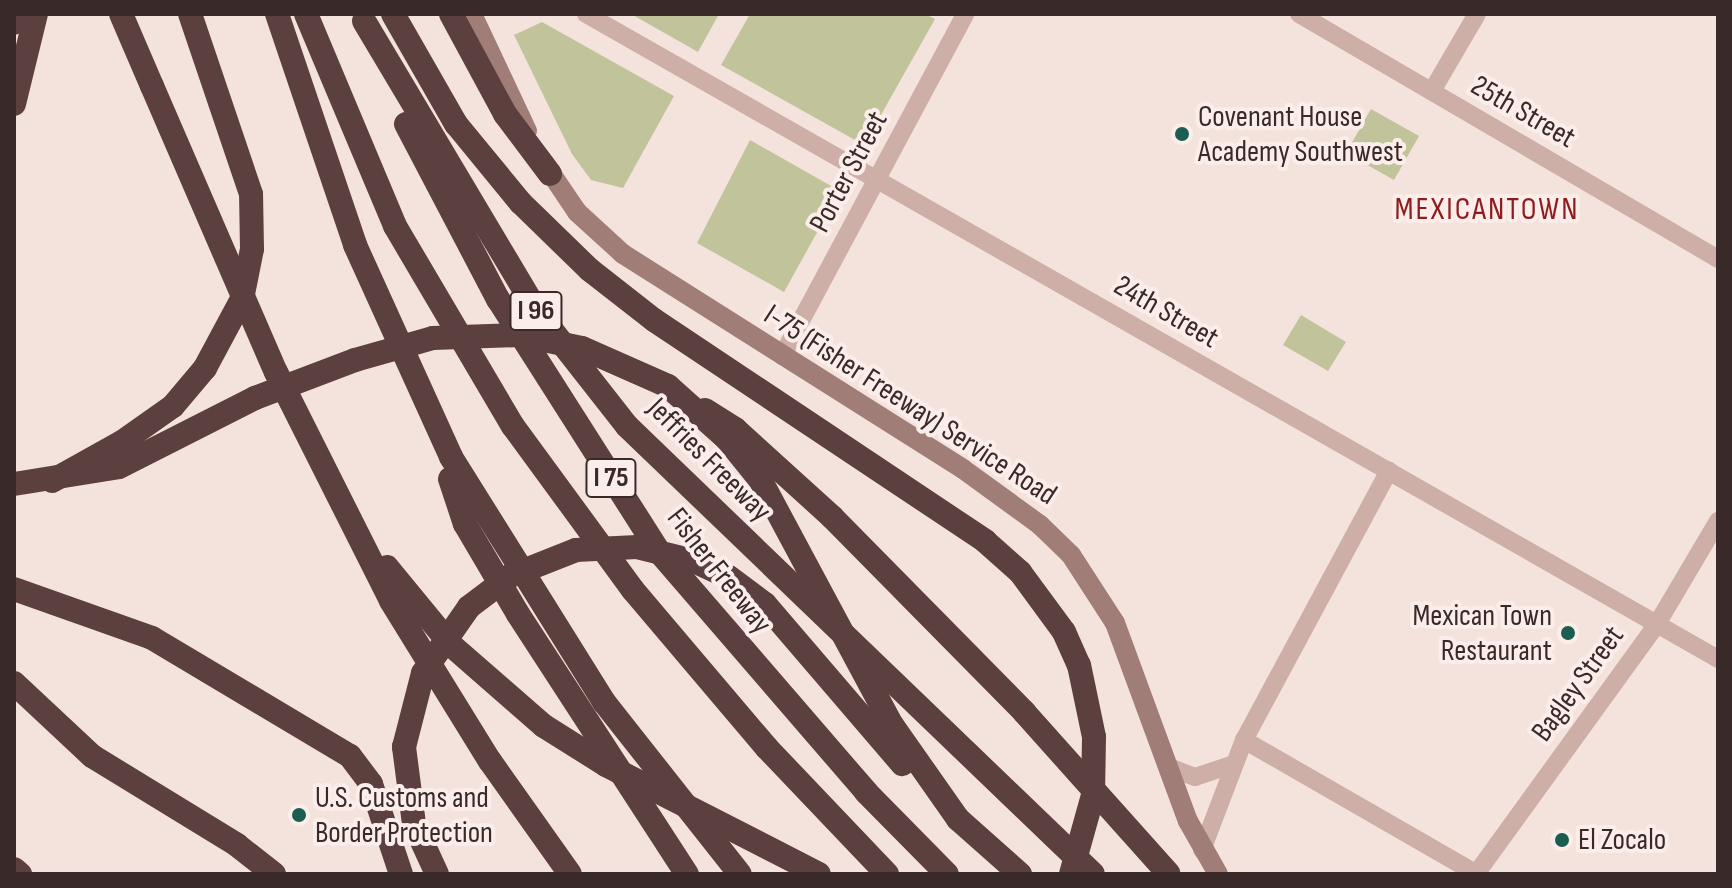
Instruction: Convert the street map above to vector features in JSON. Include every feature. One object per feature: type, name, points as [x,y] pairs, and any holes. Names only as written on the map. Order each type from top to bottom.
[{"type":"highway","points":[[14,23],[15,14]]},
{"type":"highway","points":[[14,104],[36,14]]},
{"type":"highway","points":[[121,14],[276,372],[337,496],[418,649],[570,874]]},
{"type":"highway","points":[[277,14],[339,204],[424,402],[483,514],[565,646],[740,874]]},
{"type":"highway","points":[[306,14],[395,226],[513,426],[633,590],[777,759],[887,874]]},
{"type":"highway","points":[[393,14],[456,124],[521,203],[590,270],[654,320],[985,541],[1020,572],[1046,604],[1074,654],[1094,737],[1093,795],[1071,874]]},
{"type":"highway","points":[[468,14],[505,114],[550,174]]},
{"type":"highway","points":[[52,481],[122,442],[173,406],[212,358],[242,299],[252,249],[251,194],[192,17]]},
{"type":"highway","name":"Fisher Freeway","points":[[363,18],[408,128],[468,247],[660,553],[866,792],[947,874]]},
{"type":"highway","name":"Jeffries Freeway","points":[[363,18],[536,310],[627,426],[1093,874]]},
{"type":"highway","points":[[14,484],[52,481],[119,467],[255,398],[355,360],[433,338],[520,335],[582,348],[668,386],[735,429],[832,517],[1024,712],[1169,874]]},
{"type":"highway","points":[[668,386],[727,439],[761,481],[892,725],[958,819]]},
{"type":"highway","points":[[424,402],[465,524],[687,874]]},
{"type":"highway","points":[[337,496],[428,620],[497,689],[544,726],[606,765],[819,874]]},
{"type":"highway","points":[[437,874],[414,824],[404,747],[423,673],[469,607],[534,564],[595,547],[654,549],[714,569],[773,613],[904,767],[1020,874]]},
{"type":"highway","points":[[22,592],[152,638],[350,756],[367,775],[401,874]]},
{"type":"highway","points":[[14,683],[92,756],[237,845],[274,874]]},
{"type":"highway","points":[[14,869],[20,874]]},
{"type":"street","name":"24th Street","points":[[586,14],[1718,659]]},
{"type":"street","name":"Porter Street","points":[[782,356],[965,14]]},
{"type":"street","name":"25th Street","points":[[1299,14],[1718,259]]},
{"type":"street","points":[[1432,91],[1477,14]]},
{"type":"street","name":"I-75 (Fisher Freeway) Service Road","points":[[550,174],[595,232],[655,277],[963,469],[1040,525],[1071,555],[1095,587],[1132,661],[1202,850],[1218,874]]},
{"type":"street","points":[[1202,850],[1244,740],[1389,471]]},
{"type":"street","name":"Bagley Street","points":[[1476,874],[1657,624],[1718,521]]},
{"type":"street","points":[[1244,740],[1476,874]]},
{"type":"street","points":[[1169,767],[1195,777],[1234,764]]},
{"type":"green space","points":[[631,14],[719,14],[698,52]]},
{"type":"green space","points":[[750,14],[925,14],[935,19],[864,145],[721,65]]},
{"type":"green space","points":[[542,22],[674,96],[623,188],[591,180],[572,154],[514,35]]},
{"type":"green space","points":[[1371,109],[1419,136],[1394,180],[1346,153]]},
{"type":"green space","points":[[750,140],[840,191],[784,292],[697,243]]},
{"type":"green space","points":[[1301,315],[1346,342],[1328,371],[1283,345]]},
{"type":"place","name":"Covenant House Academy Southwest","points":[[1182,134]]},
{"type":"place","name":"Mexican Town Restaurant","points":[[1568,633]]},
{"type":"place","name":"U.S. Customs and Border Protection","points":[[299,815]]},
{"type":"place","name":"El Zocalo","points":[[1562,840]]},
{"type":"district","name":"MEXICANTOWN","points":[[1487,210]]}]
